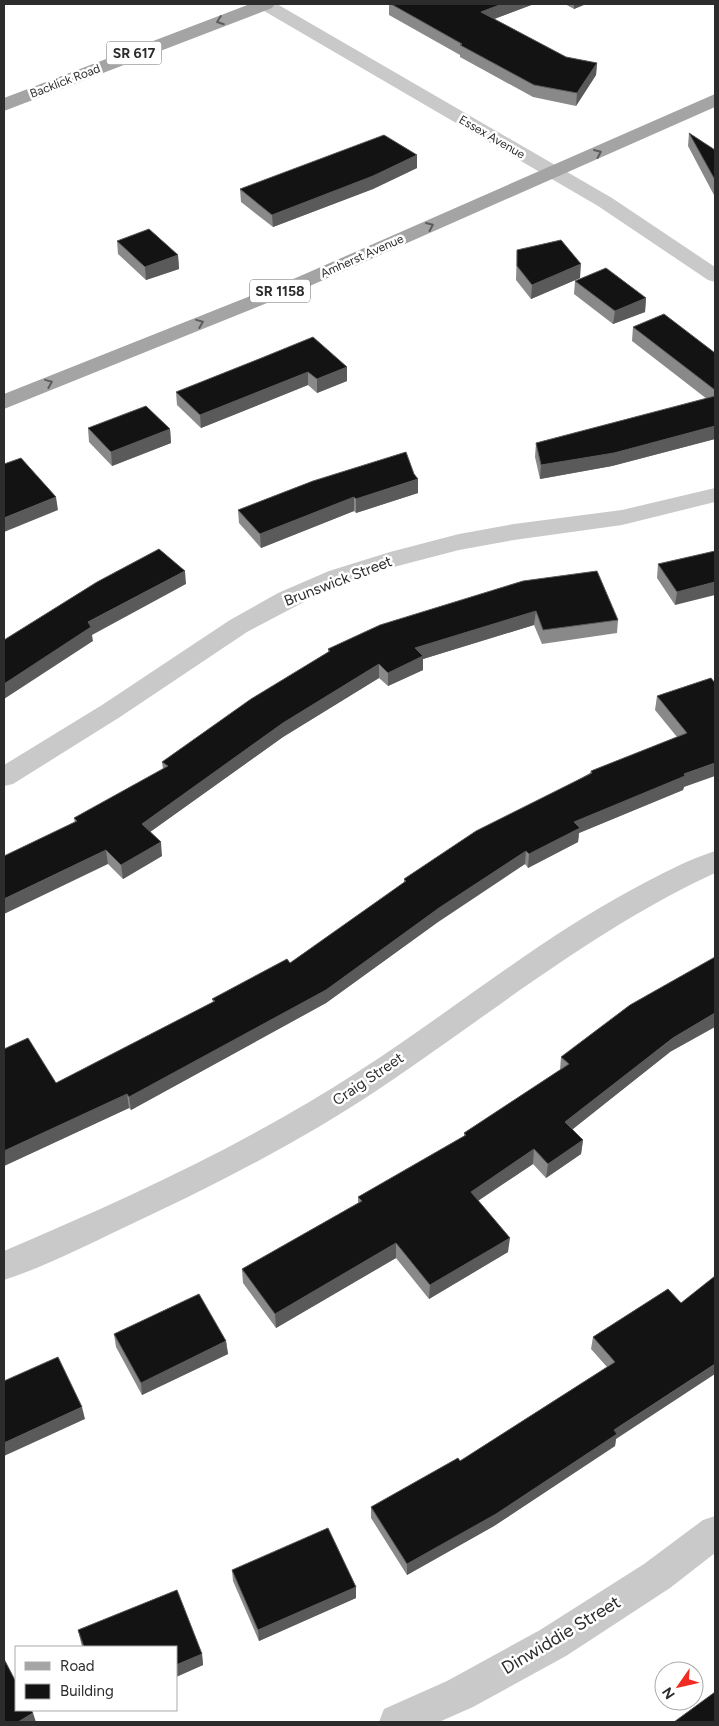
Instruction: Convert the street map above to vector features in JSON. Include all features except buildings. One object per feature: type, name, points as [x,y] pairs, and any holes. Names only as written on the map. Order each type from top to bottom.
[{"type":"main road","name":"Backlick Road","points":[[4,105],[265,4]]},
{"type":"main road","name":"Amherst Avenue","points":[[4,402],[305,281],[554,173],[715,100]]},
{"type":"street","name":"Essex Avenue","points":[[265,4],[613,208],[715,276]]},
{"type":"street","name":"Brunswick Street","points":[[4,777],[75,736],[241,623],[288,598],[336,578],[406,555],[465,540],[502,533],[610,520],[679,506],[715,495]]},
{"type":"street","name":"Craig Street","points":[[4,1266],[116,1219],[219,1168],[302,1122],[370,1079],[581,932],[638,898],[715,861]]},
{"type":"street","name":"Dinwiddie Street","points":[[397,1722],[460,1694],[553,1643],[657,1576],[715,1532]]}]
